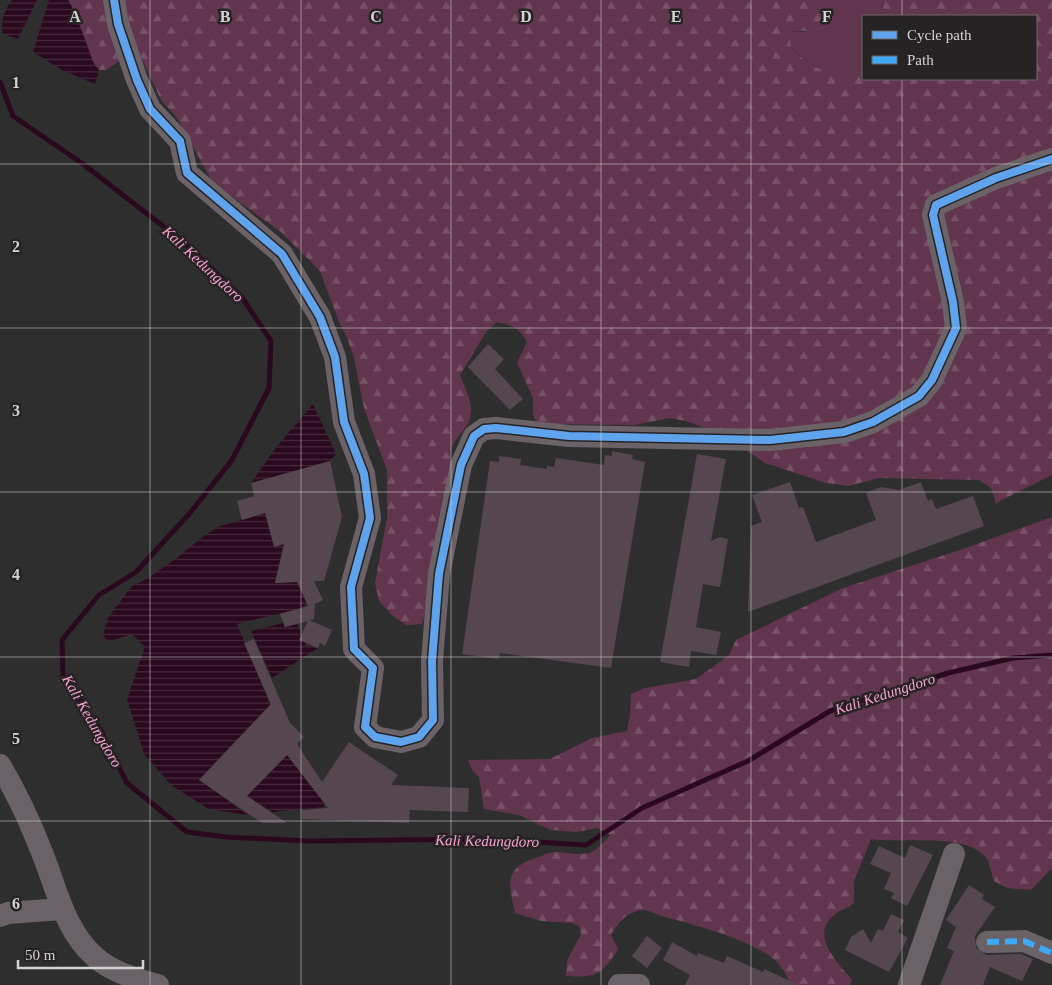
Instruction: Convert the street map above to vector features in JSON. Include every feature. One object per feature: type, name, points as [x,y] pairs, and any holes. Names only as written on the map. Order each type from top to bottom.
[{"type":"street","points":[[114,0],[118,24],[137,80],[150,108],[180,141],[187,173],[282,254],[320,317],[335,357],[344,422],[364,474],[370,518],[351,586],[354,649],[373,668],[365,727],[375,737],[387,740],[401,742],[419,738],[433,720],[432,661],[439,574],[461,465],[474,436],[484,429],[496,428],[569,436],[770,440],[844,432],[873,422],[919,396],[932,380],[956,328],[953,302],[933,215],[936,205],[996,178],[1052,159]]},
{"type":"street","points":[[0,766],[21,800],[44,858],[61,909],[94,956],[110,968],[158,985]]},
{"type":"street","points":[[909,985],[954,854]]},
{"type":"street","points":[[0,916],[15,912],[61,909]]},
{"type":"street","points":[[987,942],[1024,940],[1052,953]]},
{"type":"street","points":[[619,985],[639,985]]},
{"type":"green space","points":[[68,0],[812,0],[822,16],[820,31],[790,31],[792,47],[805,60],[837,75],[856,75],[862,71],[862,80],[1037,80],[1037,15],[886,15],[881,4],[883,0],[1052,0],[1052,475],[996,503],[991,488],[979,480],[879,478],[848,486],[826,483],[765,463],[724,435],[686,421],[669,418],[635,425],[543,424],[536,421],[533,414],[533,398],[517,363],[527,342],[515,328],[497,322],[486,332],[460,375],[470,401],[471,417],[451,451],[451,488],[436,576],[427,608],[422,624],[407,625],[394,617],[379,601],[375,583],[387,518],[387,470],[364,408],[354,358],[320,271],[281,232],[213,183],[177,118],[161,100],[137,49],[106,70],[99,70],[94,64],[75,13]]},
{"type":"green space","points":[[812,0],[883,0],[881,5],[886,15],[862,15],[862,71],[856,75],[847,77],[826,71],[805,60],[792,47],[789,31],[805,32],[822,16]]},
{"type":"green space","points":[[1052,517],[1052,868],[1031,890],[1007,888],[994,881],[987,859],[978,850],[965,845],[933,840],[871,839],[854,881],[854,903],[833,916],[824,932],[825,941],[834,958],[852,980],[850,985],[788,985],[789,981],[779,964],[756,948],[724,934],[643,910],[628,915],[614,930],[611,935],[618,949],[602,969],[591,975],[566,976],[567,961],[581,934],[579,926],[572,923],[541,921],[515,913],[510,886],[513,872],[525,862],[553,852],[580,854],[592,852],[610,835],[597,828],[576,832],[551,830],[519,815],[484,809],[479,777],[472,770],[468,760],[550,759],[592,738],[627,731],[631,694],[645,688],[696,679],[729,655],[736,640],[843,588],[957,551]]},
{"type":"shaded area","points":[[12,0],[37,0],[18,39],[3,34],[2,29],[3,16]]},
{"type":"shaded area","points":[[49,0],[68,0],[75,13],[94,64],[99,70],[95,84],[62,70],[33,52]]},
{"type":"shaded area","points":[[313,404],[336,454],[330,461],[251,483],[274,450]]},
{"type":"shaded area","points":[[286,507],[284,544],[275,583],[297,582],[307,603],[302,608],[237,624],[270,705],[199,780],[248,815],[209,809],[171,785],[144,754],[127,699],[145,647],[132,634],[108,642],[103,635],[108,618],[132,586],[145,580],[220,526]]},
{"type":"shaded area","points":[[283,623],[285,627],[297,624],[306,643],[305,646],[318,648],[272,678],[251,631]]},
{"type":"shaded area","points":[[287,755],[324,797],[324,807],[272,812],[247,796]]},
{"type":"building","points":[[488,344],[504,359],[495,369],[523,399],[510,410],[468,367]]},
{"type":"building","points":[[612,451],[633,455],[632,459],[645,462],[611,668],[500,653],[499,659],[462,654],[490,461],[499,462],[499,456],[521,459],[520,465],[547,469],[547,466],[554,467],[556,458],[604,465],[605,455],[612,456]]},
{"type":"building","points":[[697,454],[726,459],[711,541],[720,537],[728,539],[720,587],[703,584],[696,627],[721,632],[716,655],[691,651],[689,667],[660,662]]},
{"type":"building","points":[[330,461],[342,517],[324,581],[314,581],[323,600],[312,605],[315,604],[314,619],[309,620],[332,630],[325,646],[320,643],[318,648],[299,640],[308,621],[285,627],[280,614],[308,606],[297,582],[275,583],[284,544],[274,547],[265,513],[242,520],[237,501],[254,496],[251,483]]},
{"type":"building","points":[[790,482],[799,508],[803,507],[816,542],[876,520],[866,493],[881,487],[899,490],[921,482],[928,501],[932,499],[936,509],[973,496],[984,526],[748,612],[751,526],[762,522],[752,495]]},
{"type":"building","points":[[254,639],[290,723],[304,737],[297,744],[322,782],[349,742],[398,775],[391,785],[469,788],[468,812],[410,810],[409,823],[302,819],[302,810],[328,808],[287,755],[247,796],[287,823],[262,823],[199,780],[271,704],[244,643]]},
{"type":"building","points":[[910,845],[933,855],[907,906],[891,898],[894,893],[884,889],[891,873],[870,864],[879,846],[905,858]]},
{"type":"building","points":[[969,885],[984,895],[982,899],[995,907],[975,936],[976,948],[987,955],[1021,954],[1033,959],[1022,981],[990,967],[983,985],[940,985],[954,951],[947,948],[956,927],[946,920]]},
{"type":"building","points":[[891,914],[904,920],[898,932],[908,938],[889,972],[845,950],[851,937],[863,929],[871,943],[878,929],[883,931]]},
{"type":"building","points":[[647,936],[662,948],[647,968],[632,956]]},
{"type":"building","points":[[672,942],[697,956],[698,953],[724,963],[727,956],[763,972],[764,969],[799,985],[685,985],[690,975],[663,960]]},
{"type":"waterway","name":"Kali Kedungdoro","points":[[0,82],[13,116],[83,164],[182,241],[241,296],[271,341],[269,388],[232,460],[190,513],[136,572],[99,595],[62,640],[63,676],[100,729],[127,783],[187,832],[226,837],[309,841],[486,839],[586,845],[642,808],[748,761],[830,711],[948,673],[1013,658],[1052,655]]},
{"type":"marked path","points":[[987,942],[1024,941],[1052,953]]},
{"type":"cycle path","points":[[114,0],[118,24],[137,80],[150,109],[180,141],[187,173],[282,254],[320,317],[335,357],[344,422],[364,474],[370,518],[351,587],[354,649],[373,668],[365,727],[375,737],[401,742],[419,737],[433,720],[432,661],[439,574],[461,465],[474,436],[484,429],[496,428],[569,436],[770,440],[844,432],[873,422],[919,396],[932,380],[956,328],[953,302],[933,215],[936,205],[996,178],[1052,159]]}]
